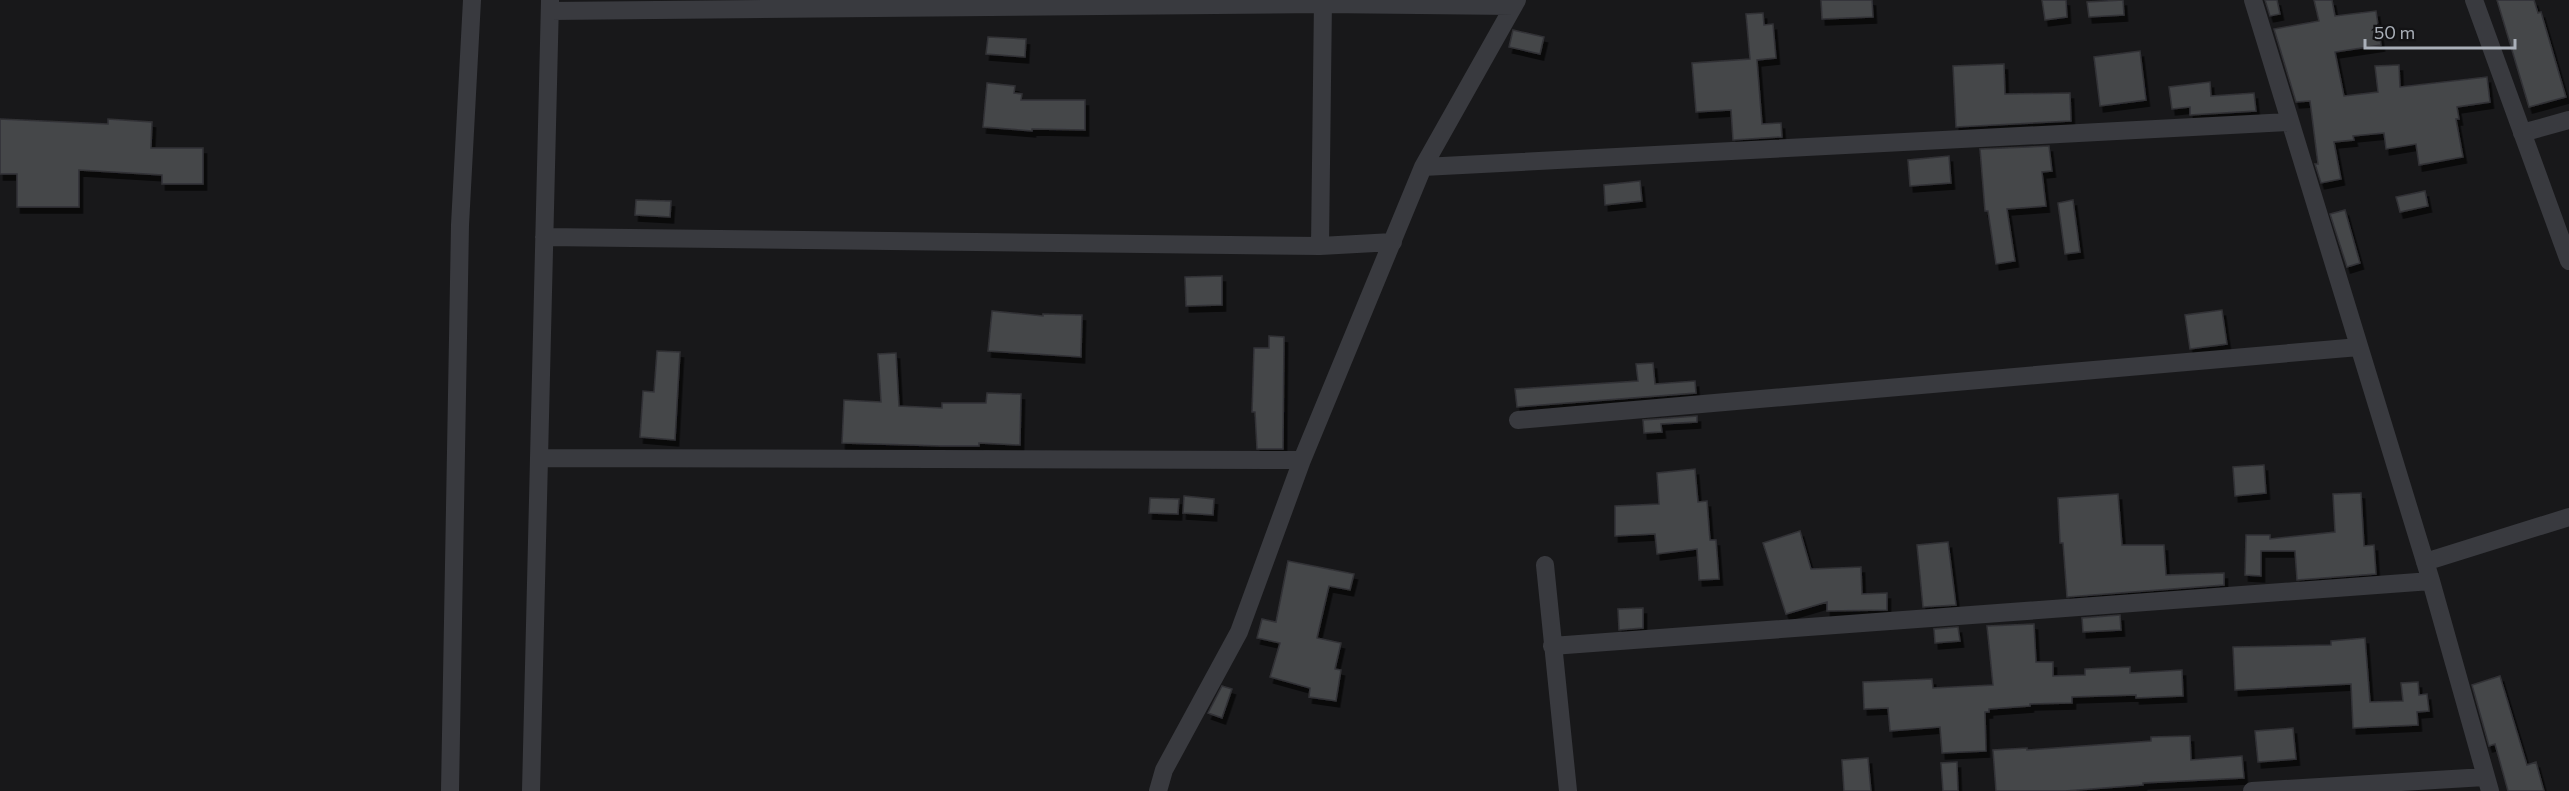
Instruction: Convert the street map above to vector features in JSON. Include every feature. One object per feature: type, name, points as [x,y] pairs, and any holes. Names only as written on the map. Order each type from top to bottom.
[{"type":"street","points":[[450,791],[460,225],[471,0]]},
{"type":"street","points":[[2252,791],[2487,784],[2431,581],[2253,0]]},
{"type":"street","points":[[2474,0],[2569,261]]},
{"type":"street","points":[[1320,246],[1323,2]]},
{"type":"street","points":[[531,791],[550,6],[1516,3],[1423,167],[1394,242],[1302,460],[1239,632],[1164,770],[1158,791]]},
{"type":"street","points":[[2522,133],[2569,120]]},
{"type":"street","points":[[1423,167],[2290,122]]},
{"type":"street","points":[[544,237],[1320,246],[1394,242]]},
{"type":"street","points":[[1518,420],[2359,347]]},
{"type":"street","points":[[539,458],[1302,460]]},
{"type":"street","points":[[2425,562],[2569,517]]},
{"type":"street","points":[[1545,565],[1568,791]]},
{"type":"street","points":[[1552,645],[2431,581]]},
{"type":"building","points":[[1821,0],[1872,0],[1873,17],[1822,19]]},
{"type":"building","points":[[2042,0],[2066,0],[2067,17],[2045,20]]},
{"type":"building","points":[[2123,0],[2124,15],[2089,17],[2087,2]]},
{"type":"building","points":[[2265,0],[2277,0],[2280,14],[2270,16]]},
{"type":"building","points":[[2314,0],[2332,0],[2335,16],[2376,11],[2381,45],[2335,52],[2344,96],[2378,92],[2375,66],[2399,65],[2400,87],[2487,77],[2490,102],[2457,107],[2459,119],[2456,119],[2463,157],[2419,165],[2416,144],[2386,149],[2384,133],[2353,136],[2354,140],[2334,142],[2341,179],[2321,183],[2315,164],[2318,164],[2310,101],[2296,102],[2274,29],[2319,21]]},
{"type":"building","points":[[2497,0],[2534,0],[2538,13],[2541,12],[2566,97],[2529,107]]},
{"type":"building","points":[[1763,13],[1764,25],[1773,24],[1776,58],[1757,60],[1762,124],[1781,123],[1782,137],[1733,140],[1731,110],[1696,112],[1692,63],[1750,59],[1746,14]]},
{"type":"building","points":[[1513,30],[1544,37],[1540,54],[1509,47]]},
{"type":"building","points":[[988,37],[1026,39],[1025,57],[986,54]]},
{"type":"building","points":[[2140,51],[2146,100],[2100,106],[2094,57]]},
{"type":"building","points":[[2004,64],[2005,94],[2070,93],[2071,121],[1956,127],[1953,66]]},
{"type":"building","points":[[2210,82],[2211,96],[2254,93],[2256,111],[2190,115],[2190,107],[2172,109],[2169,87]]},
{"type":"building","points":[[987,83],[1015,86],[1014,93],[1022,94],[1021,100],[1085,100],[1085,130],[1032,129],[1032,131],[983,127]]},
{"type":"building","points":[[0,119],[108,124],[108,119],[152,122],[151,148],[203,148],[203,184],[162,184],[162,175],[79,170],[79,207],[17,207],[17,174],[0,174]]},
{"type":"building","points":[[2049,146],[2052,171],[2042,172],[2046,206],[2007,209],[2015,261],[1996,264],[1988,211],[1985,211],[1980,149]]},
{"type":"building","points":[[1949,156],[1951,183],[1910,186],[1908,160]]},
{"type":"building","points":[[1640,181],[1642,201],[1605,205],[1604,185]]},
{"type":"building","points":[[2425,191],[2428,206],[2400,212],[2396,197]]},
{"type":"building","points":[[636,200],[671,201],[670,217],[635,215]]},
{"type":"building","points":[[2073,200],[2080,252],[2065,254],[2058,203]]},
{"type":"building","points":[[2345,210],[2360,263],[2347,267],[2330,214]]},
{"type":"building","points":[[1222,276],[1222,305],[1186,306],[1185,277]]},
{"type":"building","points":[[2222,310],[2227,344],[2190,349],[2185,315]]},
{"type":"building","points":[[992,311],[1043,316],[1043,314],[1082,315],[1081,357],[988,351]]},
{"type":"building","points":[[1269,336],[1284,337],[1283,449],[1257,449],[1255,412],[1252,412],[1254,348],[1269,348]]},
{"type":"building","points":[[657,351],[680,352],[675,440],[640,437],[643,391],[654,392]]},
{"type":"building","points":[[896,353],[899,406],[942,408],[942,403],[986,403],[987,393],[1021,394],[1020,445],[979,443],[979,446],[942,446],[842,443],[844,400],[881,402],[878,354]]},
{"type":"building","points":[[1653,363],[1655,384],[1695,381],[1696,393],[1517,407],[1515,389],[1638,381],[1636,364]]},
{"type":"building","points":[[1697,416],[1697,422],[1661,424],[1662,432],[1644,433],[1643,420]]},
{"type":"building","points":[[2264,465],[2266,493],[2235,496],[2233,467]]},
{"type":"building","points":[[1695,469],[1698,502],[1707,501],[1710,540],[1716,540],[1719,579],[1699,580],[1697,549],[1657,554],[1655,534],[1615,536],[1615,506],[1659,504],[1657,473]]},
{"type":"building","points":[[2361,493],[2364,546],[2374,545],[2376,574],[2297,580],[2295,551],[2261,551],[2261,576],[2245,575],[2246,535],[2270,535],[2270,539],[2335,532],[2333,494]]},
{"type":"building","points":[[2118,494],[2122,545],[2164,545],[2166,575],[2224,573],[2224,585],[2067,597],[2063,543],[2060,543],[2058,498]]},
{"type":"building","points":[[1184,496],[1214,499],[1213,515],[1183,513]]},
{"type":"building","points":[[1150,498],[1179,499],[1178,514],[1149,513]]},
{"type":"building","points":[[1800,531],[1811,569],[1861,567],[1862,594],[1887,593],[1887,610],[1827,611],[1827,602],[1786,614],[1763,543]]},
{"type":"building","points":[[1948,542],[1956,605],[1923,607],[1917,545]]},
{"type":"building","points":[[1288,561],[1354,574],[1350,590],[1329,586],[1317,638],[1341,643],[1335,669],[1341,670],[1336,701],[1309,697],[1310,688],[1270,677],[1280,643],[1257,638],[1262,619],[1276,622]]},
{"type":"building","points":[[1643,608],[1643,628],[1619,630],[1618,609]]},
{"type":"building","points":[[2120,615],[2121,630],[2083,632],[2082,618]]},
{"type":"building","points":[[2034,624],[2036,662],[2053,662],[2053,676],[2085,675],[2085,669],[2130,667],[2130,673],[2182,670],[2183,696],[2072,697],[2072,703],[2030,704],[2030,706],[1989,709],[1989,712],[1985,712],[1986,751],[1942,753],[1940,727],[1890,731],[1888,708],[1864,709],[1863,682],[1932,679],[1933,688],[1993,685],[1987,626]]},
{"type":"building","points":[[1958,627],[1960,641],[1935,643],[1934,629]]},
{"type":"building","points":[[2365,638],[2370,702],[2403,701],[2401,683],[2418,682],[2419,695],[2427,694],[2429,711],[2417,712],[2418,725],[2353,728],[2351,684],[2235,690],[2233,647],[2331,645],[2331,641]]},
{"type":"building","points":[[2500,676],[2527,765],[2536,762],[2544,791],[2508,791],[2495,744],[2489,746],[2472,685]]},
{"type":"building","points":[[1222,686],[1232,689],[1222,718],[1208,713]]},
{"type":"building","points":[[2293,728],[2296,759],[2258,762],[2255,731]]},
{"type":"building","points":[[2190,736],[2191,760],[2242,756],[2244,778],[2143,783],[2143,785],[2065,791],[1996,791],[1993,750],[2027,748],[2027,750],[2151,741],[2151,737]]},
{"type":"building","points":[[1868,758],[1871,791],[1844,791],[1842,760]]},
{"type":"building","points":[[1957,762],[1958,791],[1943,791],[1941,763]]}]
